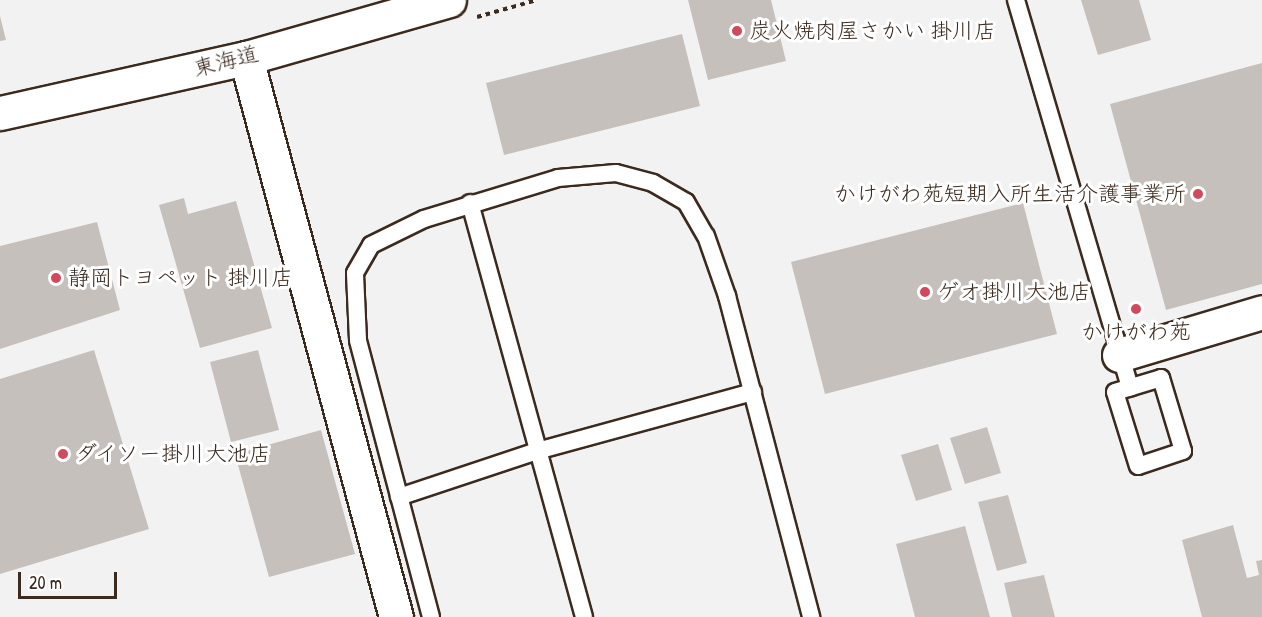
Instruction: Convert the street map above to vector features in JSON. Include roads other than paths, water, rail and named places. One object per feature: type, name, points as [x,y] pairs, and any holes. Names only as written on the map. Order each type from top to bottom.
[{"type":"street","name":"東海道","points":[[0,113],[246,58],[449,0]]},
{"type":"street","points":[[246,58],[396,617]]},
{"type":"street","points":[[1119,355],[1262,312]]},
{"type":"lane","points":[[1016,0],[1130,388]]},
{"type":"lane","points":[[431,617],[358,340],[355,273],[371,245],[424,219],[470,203],[558,178],[616,173],[654,183],[686,202],[706,236],[727,296],[811,617]]},
{"type":"lane","points":[[470,203],[584,617]]},
{"type":"lane","points":[[1161,378],[1183,451],[1138,466],[1115,392],[1130,388],[1161,378]]},
{"type":"lane","points":[[399,497],[537,451],[753,392]]},
{"type":"place","name":"炭火焼肉屋さかい 掛川店","points":[[737,31]]},
{"type":"place","name":"かけがわ苑短期入所生活介護事業所","points":[[1198,194]]},
{"type":"place","name":"静岡トヨペット 掛川店","points":[[56,278]]},
{"type":"place","name":"ゲオ掛川大池店","points":[[925,292]]},
{"type":"place","name":"かけがわ苑","points":[[1136,309]]},
{"type":"place","name":"ダイソー掛川大池店","points":[[63,454]]}]
